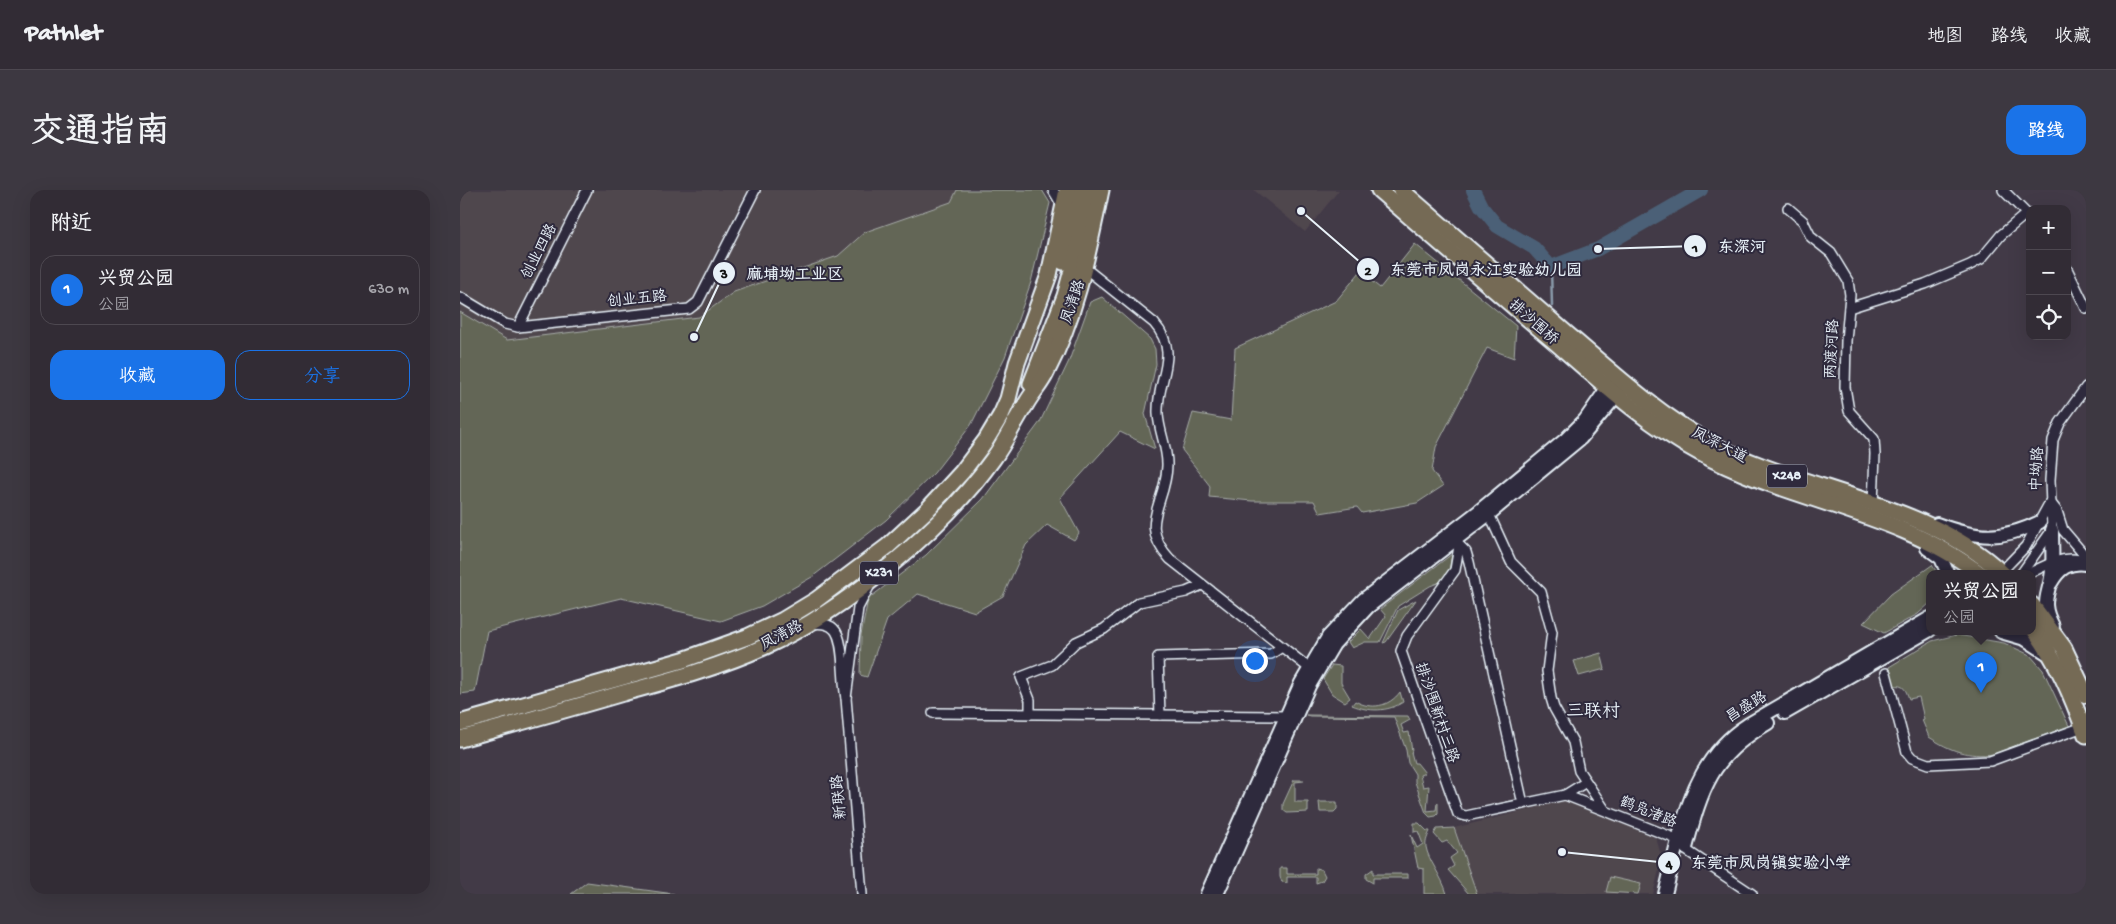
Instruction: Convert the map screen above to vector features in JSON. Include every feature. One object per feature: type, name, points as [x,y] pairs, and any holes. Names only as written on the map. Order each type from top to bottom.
[{"type":"main road","name":"凤清路","points":[[1008,399],[1017,363],[1049,275],[1067,190]]},
{"type":"main road","name":"凤清路","points":[[1024,406],[1065,296],[1076,227],[1078,190]]},
{"type":"main road","name":"凤清路","points":[[460,723],[709,651],[759,632],[805,607],[868,562],[908,528],[945,491],[986,440],[1026,366],[1053,298],[1090,190]]},
{"type":"main road","name":"凤清路","points":[[460,739],[714,666],[766,646],[802,627],[879,573],[921,538],[976,480],[1008,436],[1024,406],[1046,375],[1067,322],[1085,268],[1101,190]]},
{"type":"main road","name":"X248","points":[[1379,190],[1422,217]]},
{"type":"main road","name":"X248","points":[[1400,190],[1422,217]]},
{"type":"main road","name":"排沙围桥","points":[[1422,217],[1584,357]]},
{"type":"main road","name":"凤深大道","points":[[1584,357],[1670,435],[1717,462],[1770,484],[1884,516],[1959,542],[1996,570]]},
{"type":"main road","name":"凤深大道","points":[[1615,387],[1724,450],[1776,472],[1873,504],[1884,516],[1974,570]]},
{"type":"main road","points":[[2036,612],[2060,655],[2086,695]]},
{"type":"main road","points":[[2036,631],[2060,655],[2085,731]]},
{"type":"street","name":"创业四路","points":[[518,327],[587,190]]},
{"type":"street","name":"创业五路","points":[[460,297],[505,324],[518,327],[689,308],[694,306],[755,190]]},
{"type":"street","points":[[1053,190],[1064,208]]},
{"type":"street","points":[[2003,190],[2026,213]]},
{"type":"street","name":"两渡河路","points":[[1788,208],[1803,222],[1811,237],[1826,248],[1840,266],[1850,288],[1845,387],[1849,411],[1874,439],[1873,504]]},
{"type":"street","points":[[1849,308],[1925,284],[1970,265],[1981,259],[2001,235],[2026,216]]},
{"type":"street","points":[[1085,268],[1154,323],[1165,339],[1168,359],[1158,409],[1168,466],[1154,516],[1154,529],[1158,544],[1164,552],[1202,584],[1309,668]]},
{"type":"street","points":[[2071,277],[2086,308]]},
{"type":"street","points":[[1217,894],[1305,694],[1324,658],[1344,631],[1368,608],[1457,543],[1581,438],[1615,387]]},
{"type":"street","points":[[1207,894],[1309,668],[1328,637],[1351,611],[1377,588],[1479,511],[1565,440],[1615,387]]},
{"type":"street","name":"中坳路","points":[[2052,530],[2050,459],[2053,440],[2063,418],[2086,387]]},
{"type":"street","points":[[2005,570],[2026,546],[2050,502],[2058,511],[2063,530],[2086,557]]},
{"type":"street","points":[[1946,570],[1935,553],[1899,535],[1884,516],[1908,512],[1961,532],[1982,536],[2011,533],[2040,522]]},
{"type":"street","points":[[1489,514],[1511,562],[1541,592],[1552,632],[1547,671],[1551,698],[1554,708],[1573,742],[1576,766],[1605,811]]},
{"type":"street","points":[[2040,522],[2052,530],[2086,563]]},
{"type":"street","points":[[2052,530],[2052,563],[2045,603],[2046,612],[2060,655]]},
{"type":"street","points":[[2024,570],[2052,530]]},
{"type":"street","points":[[1457,543],[1466,552],[1469,562],[1522,804],[1565,795],[1586,782]]},
{"type":"street","name":"排沙围新村三路","points":[[1457,543],[1455,570],[1407,636],[1401,651],[1458,814],[1466,816],[1522,804]]},
{"type":"street","points":[[2036,570],[2052,563],[2073,559],[2086,563]]},
{"type":"street","points":[[2048,587],[2058,572],[2065,567],[2086,563]]},
{"type":"street","name":"新联路","points":[[846,698],[858,608],[866,591],[879,573]]},
{"type":"street","points":[[1030,714],[1030,700],[1021,677],[1052,665],[1076,642],[1104,629],[1139,602],[1186,592],[1202,584]]},
{"type":"street","name":"昌盛路","points":[[1674,894],[1690,798],[1697,781],[1712,757],[1732,736],[1747,725],[1926,620]]},
{"type":"street","name":"新联路","points":[[802,627],[821,624],[834,628],[841,644],[862,894]]},
{"type":"street","name":"昌盛路","points":[[1665,894],[1704,787],[1714,770],[1734,746],[1762,727],[1926,632]]},
{"type":"street","points":[[2011,635],[2060,655]]},
{"type":"street","points":[[1160,715],[1158,657],[1271,654],[1282,647]]},
{"type":"street","points":[[1886,673],[1907,752],[1912,758],[1928,764],[1990,761],[2085,731]]},
{"type":"street","points":[[933,713],[1287,716]]},
{"type":"street","name":"鹤凫渚路","points":[[1565,795],[1683,845],[1752,894]]},
{"type":"shaded area","points":[[460,190],[1001,190],[460,465]]},
{"type":"shaded area","points":[[1254,190],[1339,190],[1305,232]]},
{"type":"shaded area","points":[[1567,800],[1656,838],[1662,858],[1653,894],[1477,894],[1454,828]]},
{"type":"green space","points":[[957,190],[1042,190],[1050,203],[1031,282],[1005,357],[971,425],[934,473],[886,520],[812,577],[762,606],[721,621],[621,598],[487,631],[475,692],[460,694],[460,312],[507,340],[699,317],[734,292],[838,256],[865,232],[951,202]]},
{"type":"green space","points":[[1415,244],[1516,326],[1514,358],[1487,348],[1436,447],[1432,471],[1443,486],[1417,503],[1362,513],[1357,507],[1320,513],[1314,501],[1252,501],[1209,497],[1210,486],[1182,450],[1193,413],[1231,420],[1235,348],[1336,301],[1360,272],[1380,288]]},
{"type":"green space","points":[[1102,297],[1150,339],[1155,349],[1156,364],[1145,414],[1155,449],[1120,432],[1060,498],[1079,533],[1074,540],[1047,525],[1026,545],[1003,596],[975,612],[918,594],[887,620],[867,677],[860,675],[861,635],[868,599],[926,555],[983,499],[1040,422],[1069,361],[1090,302]]},
{"type":"green space","points":[[1452,554],[1449,571],[1443,581],[1430,586],[1398,606],[1380,642],[1365,642],[1352,648],[1348,642],[1361,629],[1370,639],[1386,616],[1380,609]]},
{"type":"green space","points":[[1932,565],[1935,570],[1926,570],[1926,607],[1918,614],[1884,633],[1863,623],[1891,594]]},
{"type":"green space","points":[[1416,600],[1386,642],[1383,643],[1398,610]]},
{"type":"green space","points":[[1957,635],[2004,643],[2030,655],[2043,670],[2069,726],[1994,754],[1984,755],[1960,752],[1929,737],[1922,720],[1924,719],[1919,697],[1909,699],[1904,688],[1893,686],[1889,667],[1932,641]]},
{"type":"green space","points":[[1601,653],[1605,669],[1579,676],[1574,661]]},
{"type":"green space","points":[[1332,665],[1341,666],[1341,683],[1350,698],[1345,702],[1332,694],[1323,679]]},
{"type":"green space","points":[[1400,692],[1403,702],[1391,708],[1372,710],[1352,705],[1355,701],[1367,706],[1379,706],[1391,701]]},
{"type":"green space","points":[[1306,715],[1408,716],[1410,720],[1401,725],[1404,733],[1409,732],[1414,763],[1417,763],[1425,773],[1420,775],[1423,787],[1429,786],[1427,811],[1436,810],[1438,803],[1438,814],[1430,817],[1426,813],[1415,782],[1415,774],[1408,763],[1406,750],[1394,717]]},
{"type":"green space","points":[[1294,780],[1304,780],[1295,782],[1295,802],[1308,802],[1308,812],[1287,813],[1283,810],[1283,804]]},
{"type":"green space","points":[[1319,802],[1337,802],[1337,809],[1334,812],[1320,812]]},
{"type":"green space","points":[[1414,823],[1419,823],[1427,831],[1430,831],[1426,843],[1427,852],[1447,894],[1424,894],[1424,869],[1418,868],[1411,835],[1417,848],[1423,844],[1418,831],[1414,832]]},
{"type":"green space","points":[[1454,828],[1477,894],[1469,894],[1448,870],[1454,866],[1450,858],[1457,853],[1447,841],[1442,843],[1434,834],[1437,829]]},
{"type":"green space","points":[[1280,868],[1287,868],[1287,874],[1316,874],[1316,868],[1322,870],[1325,876],[1322,881],[1316,883],[1316,877],[1287,877],[1287,883],[1282,882]]},
{"type":"green space","points":[[1373,869],[1373,874],[1408,874],[1408,878],[1373,878],[1373,883],[1366,879],[1366,874]]},
{"type":"green space","points":[[1610,877],[1641,884],[1638,894],[1606,892]]},
{"type":"green space","points":[[587,882],[674,894],[571,894]]},
{"type":"waterway","points":[[1473,190],[1481,206],[1497,226],[1534,248],[1551,267],[1598,249],[1701,190]]},
{"type":"waterway","points":[[1551,267],[1552,306]]},
{"type":"place","name":"东莞市凤岗永江实验幼儿园","points":[[1301,211]]},
{"type":"place","name":"东深河","points":[[1598,249]]},
{"type":"place","name":"麻埔坳工业区","points":[[694,337]]},
{"type":"place","name":"兴贸公园","points":[[1981,693]]},
{"type":"place","name":"东莞市凤岗镇实验小学","points":[[1562,852]]},
{"type":"district","name":"三联村","points":[[1593,712]]}]
